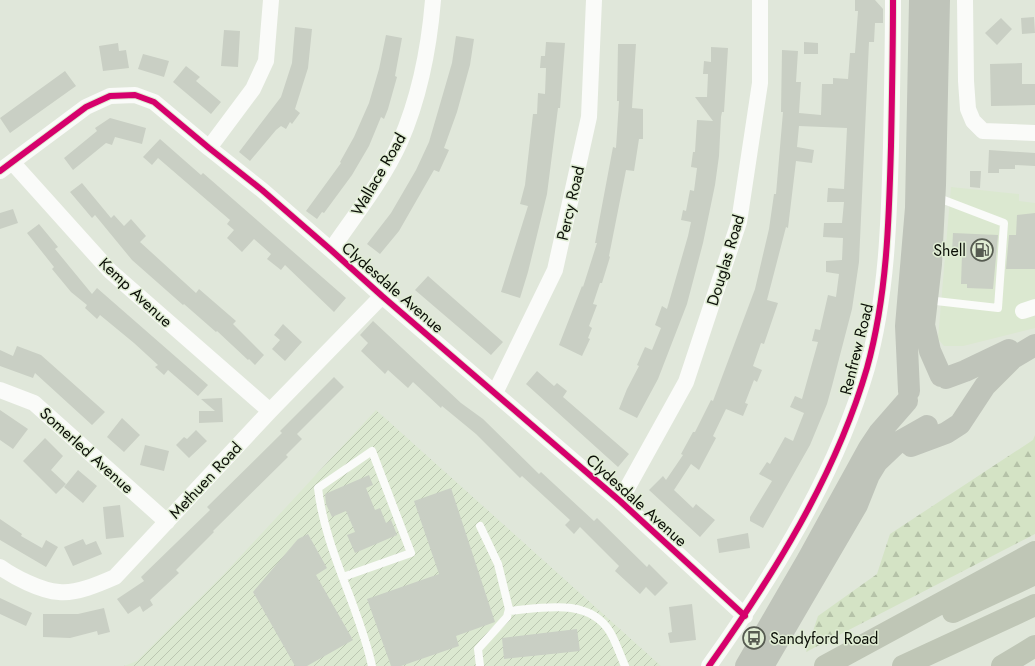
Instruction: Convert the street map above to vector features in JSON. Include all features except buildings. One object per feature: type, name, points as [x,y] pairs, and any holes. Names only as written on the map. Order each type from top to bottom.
[{"type":"highway","points":[[826,666],[1035,552]]},
{"type":"highway","points":[[826,666],[1035,574]]},
{"type":"highway","points":[[903,666],[1035,605]]},
{"type":"highway","points":[[1002,666],[1035,646]]},
{"type":"main road","points":[[920,0],[916,208],[906,326],[908,396],[913,417],[927,426],[934,427],[948,422],[957,412],[959,405],[957,389],[944,377],[926,340],[924,325],[935,197],[939,0]]},
{"type":"main road","points":[[755,661],[808,559],[869,448],[908,396],[912,385],[922,377],[935,374],[944,377],[965,371],[1021,345],[1035,341]]},
{"type":"main road","points":[[959,405],[985,376],[1035,345]]},
{"type":"main road","points":[[755,661],[781,637],[857,505],[896,455],[917,443],[946,433],[960,424],[985,386],[1011,360]]},
{"type":"main road","points":[[857,505],[869,475],[877,462],[897,443],[927,426]]},
{"type":"street","points":[[209,148],[253,89],[266,61],[271,0]]},
{"type":"street","name":"Wallace Road","points":[[332,250],[374,187],[399,143],[417,98],[428,51],[433,0]]},
{"type":"street","name":"Percy Road","points":[[495,393],[555,270],[589,117],[594,0]]},
{"type":"street","name":"Douglas Road","points":[[620,501],[686,382],[739,222],[760,83],[760,0]]},
{"type":"street","name":"Renfrew Road","points":[[710,666],[745,616],[785,549],[825,476],[857,401],[875,332],[883,287],[888,228],[893,0]]},
{"type":"street","points":[[965,0],[966,82],[968,109],[973,121],[983,131],[1035,133]]},
{"type":"street","name":"Clydesdale Avenue","points":[[6,166],[86,107],[110,96],[136,95],[154,102],[262,190],[332,250],[382,296],[620,501],[745,616]]},
{"type":"street","name":"Kemp Avenue","points":[[6,166],[110,271],[270,411]]},
{"type":"street","name":"Methuen Road","points":[[0,567],[18,579],[59,592],[88,588],[115,577],[270,411],[382,296]]},
{"type":"street","name":"Somerled Avenue","points":[[0,390],[34,403],[167,522]]},
{"type":"street","points":[[785,549],[808,559]]},
{"type":"lane","points":[[927,300],[998,308],[1004,223],[935,197]]},
{"type":"lane","points":[[344,577],[412,553],[372,451],[318,488],[321,513],[367,642],[372,666]]},
{"type":"lane","points":[[480,526],[498,564],[509,611],[507,617],[478,649],[480,666]]},
{"type":"lane","points":[[509,611],[562,607],[577,608],[590,613],[602,622],[610,632],[625,666]]},
{"type":"shaded area","points":[[951,187],[1019,194],[1019,201],[1035,203],[1035,328],[963,346],[944,346],[938,339]]},
{"type":"shaded area","points":[[376,410],[661,666],[124,666],[137,661],[224,574]]},
{"type":"green space","points":[[1035,435],[1035,534],[806,652],[818,616],[877,574],[890,534],[1033,440]]},
{"type":"cycle path","points":[[709,666],[733,632],[779,560],[820,486],[854,408],[867,368],[879,313],[888,230],[893,0]]},
{"type":"cycle path","points":[[0,171],[86,107],[110,96],[135,95],[154,102],[262,190],[382,296],[620,501],[745,616]]},
{"type":"place","name":"Shell","points":[[982,250]]},
{"type":"place","name":"Sandyford Road","points":[[754,638]]}]
